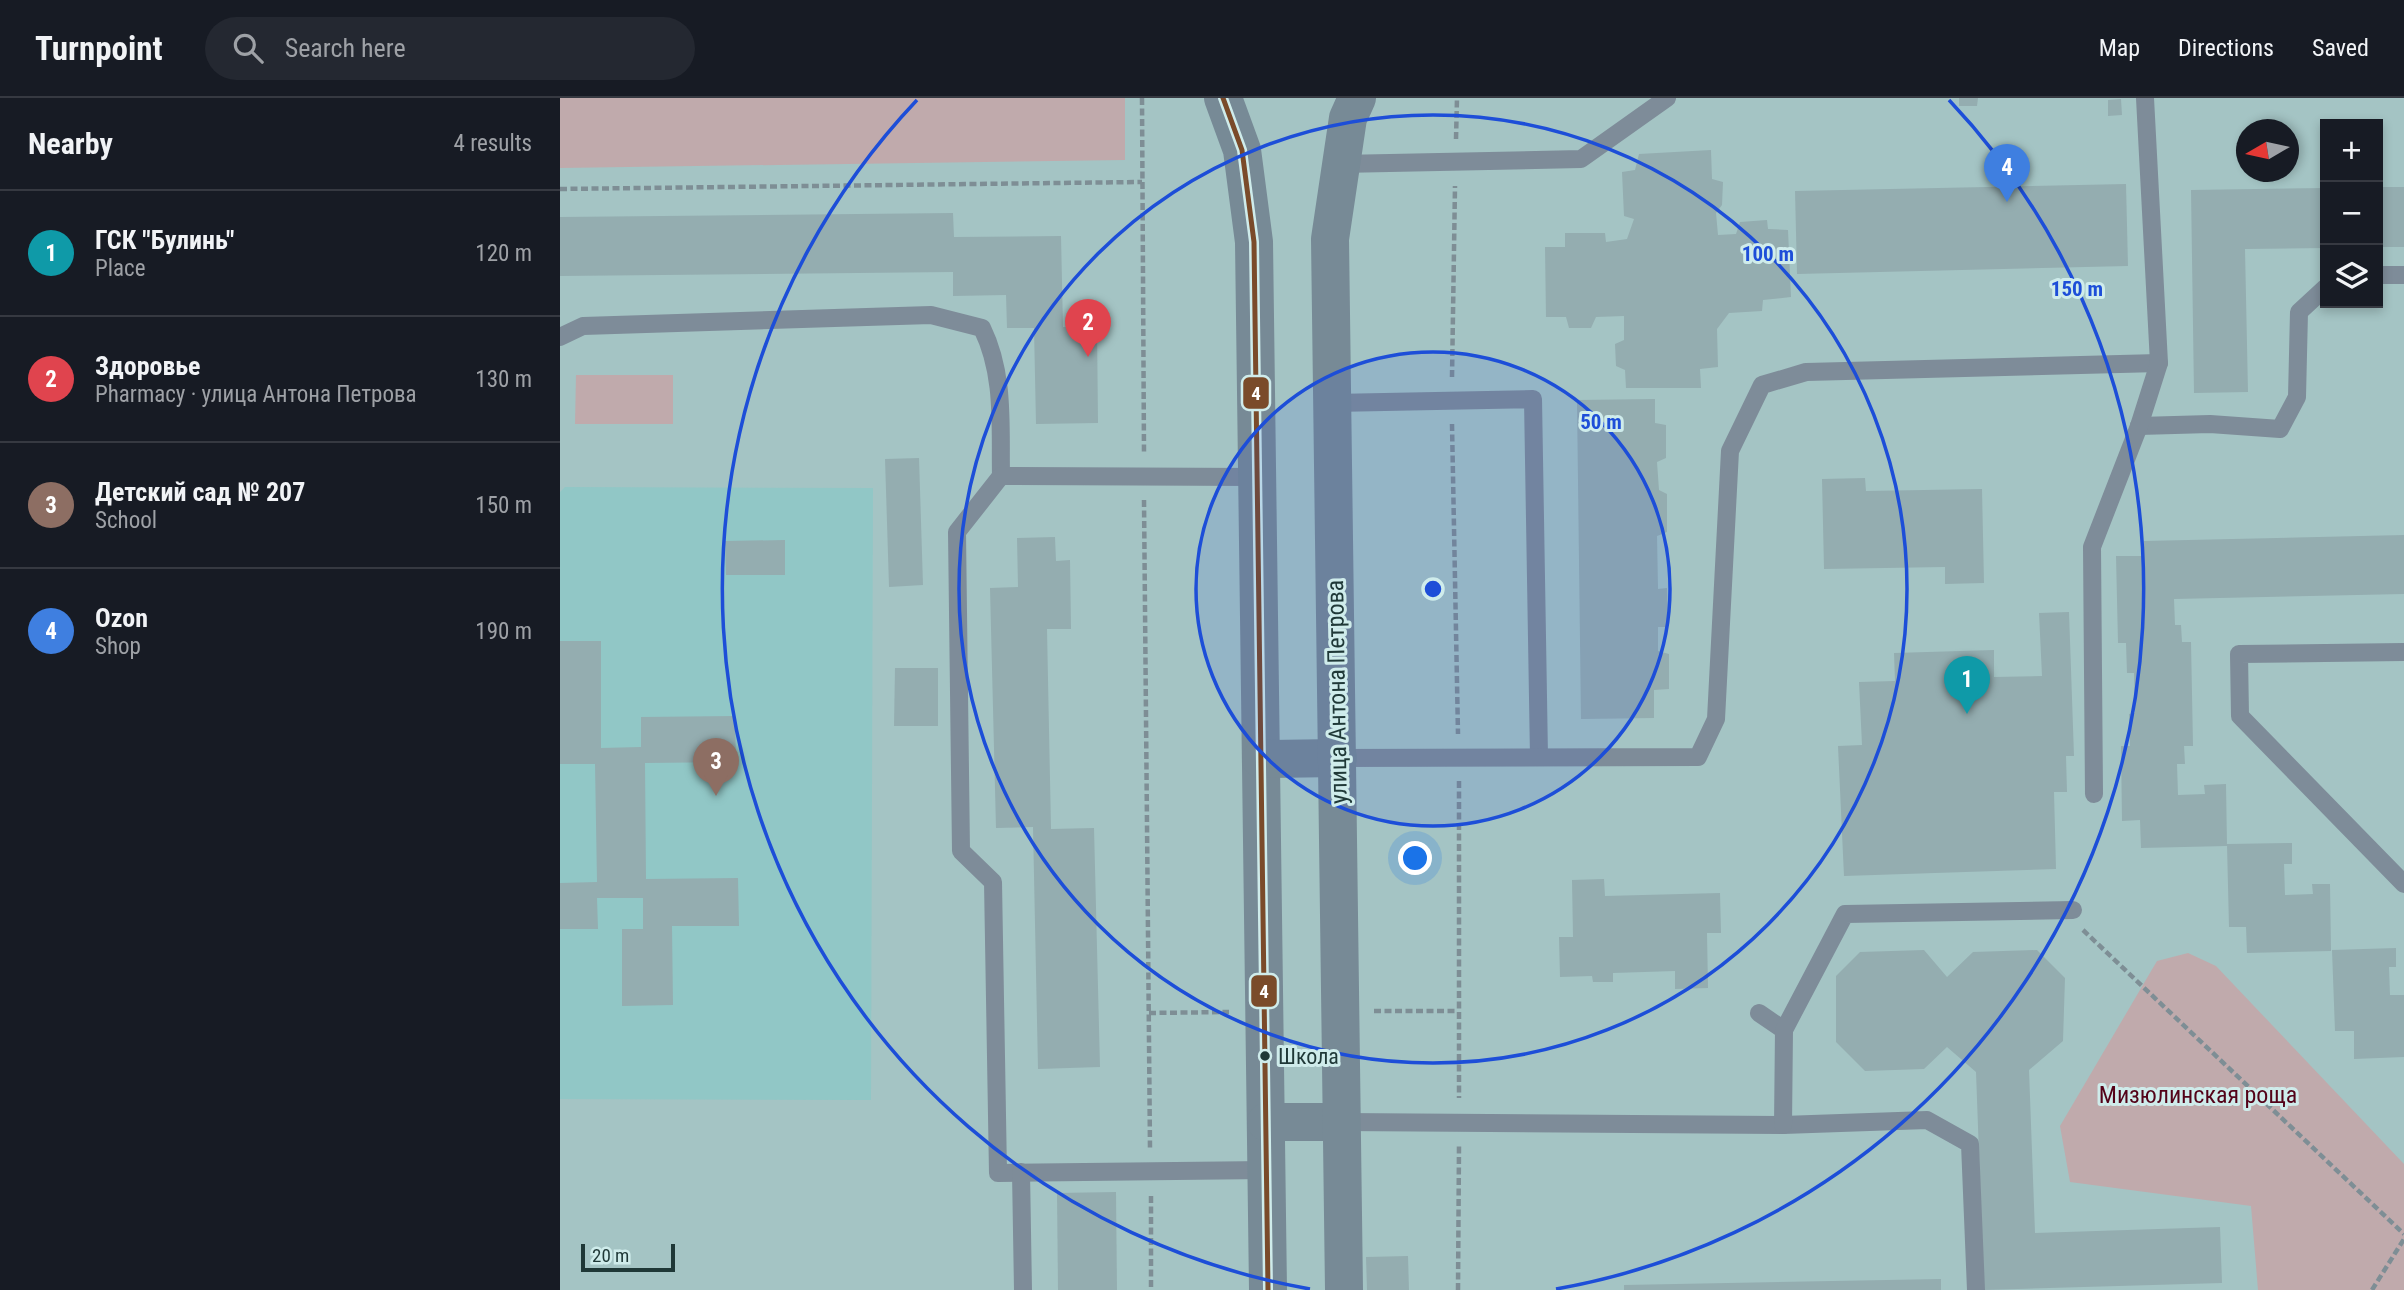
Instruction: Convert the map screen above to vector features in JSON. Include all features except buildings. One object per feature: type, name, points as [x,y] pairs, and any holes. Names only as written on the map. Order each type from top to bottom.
[{"type":"street","points":[[1223,98],[1242,150],[1254,242],[1268,1290]]},
{"type":"street","name":"улица Антона Петрова","points":[[1344,1290],[1330,239],[1348,118],[1357,98]]},
{"type":"street","points":[[1261,759],[1338,758]]},
{"type":"street","points":[[1266,1122],[1341,1122]]},
{"type":"lane","points":[[1340,164],[1581,159],[1667,98]]},
{"type":"lane","points":[[2094,794],[2092,547],[2139,426],[2159,363],[2145,98]]},
{"type":"lane","points":[[2383,275],[2404,275]]},
{"type":"lane","points":[[2139,426],[2210,424],[2280,429],[2297,397],[2299,312],[2320,293]]},
{"type":"lane","points":[[560,337],[583,326],[932,315],[982,328],[992,349],[1000,379],[1001,476],[957,531],[961,851],[993,882],[998,1173],[1266,1170]]},
{"type":"lane","points":[[1338,758],[1698,757],[1716,719],[1730,451],[1762,385],[1807,372],[2159,363]]},
{"type":"lane","points":[[1333,403],[1533,399],[1539,758]]},
{"type":"lane","points":[[1001,476],[1257,477]]},
{"type":"lane","points":[[2404,652],[2239,654],[2240,716],[2404,884]]},
{"type":"lane","points":[[1783,1125],[1784,1030],[1845,914],[2068,910]]},
{"type":"lane","points":[[1759,1013],[1784,1030]]},
{"type":"lane","points":[[1341,1122],[1783,1125],[1927,1120],[1970,1144],[1976,1290]]},
{"type":"lane","points":[[1021,1172],[1023,1290]]},
{"type":"path","points":[[1142,98],[1151,1290]]},
{"type":"path","points":[[1457,98],[1452,401],[1459,758],[1458,1290]]},
{"type":"path","points":[[560,189],[1142,182]]},
{"type":"path","points":[[2068,910],[2404,1237],[2372,1290]]},
{"type":"shaded area","points":[[565,487],[873,488],[871,1100],[560,1099],[560,492]]},
{"type":"green space","points":[[560,98],[1125,98],[1125,160],[560,168]]},
{"type":"green space","points":[[576,375],[673,375],[673,424],[575,424]]},
{"type":"green space","name":"Мизюлинская роща","points":[[2188,953],[2216,966],[2404,1164],[2404,1290],[2258,1290],[2251,1206],[2070,1182],[2060,1126],[2157,961]]},
{"type":"transit line","name":"4","points":[[1223,98],[1242,150],[1254,242],[1268,1290]]},
{"type":"place","name":"Ozon","points":[[2007,202]]},
{"type":"place","name":"Здоровье","points":[[1088,357]]},
{"type":"place","name":"ГСК \"Булинь\"","points":[[1967,714]]},
{"type":"place","name":"Детский сад № 207","points":[[716,796]]},
{"type":"place","name":"Школа","points":[[1265,1056]]}]
